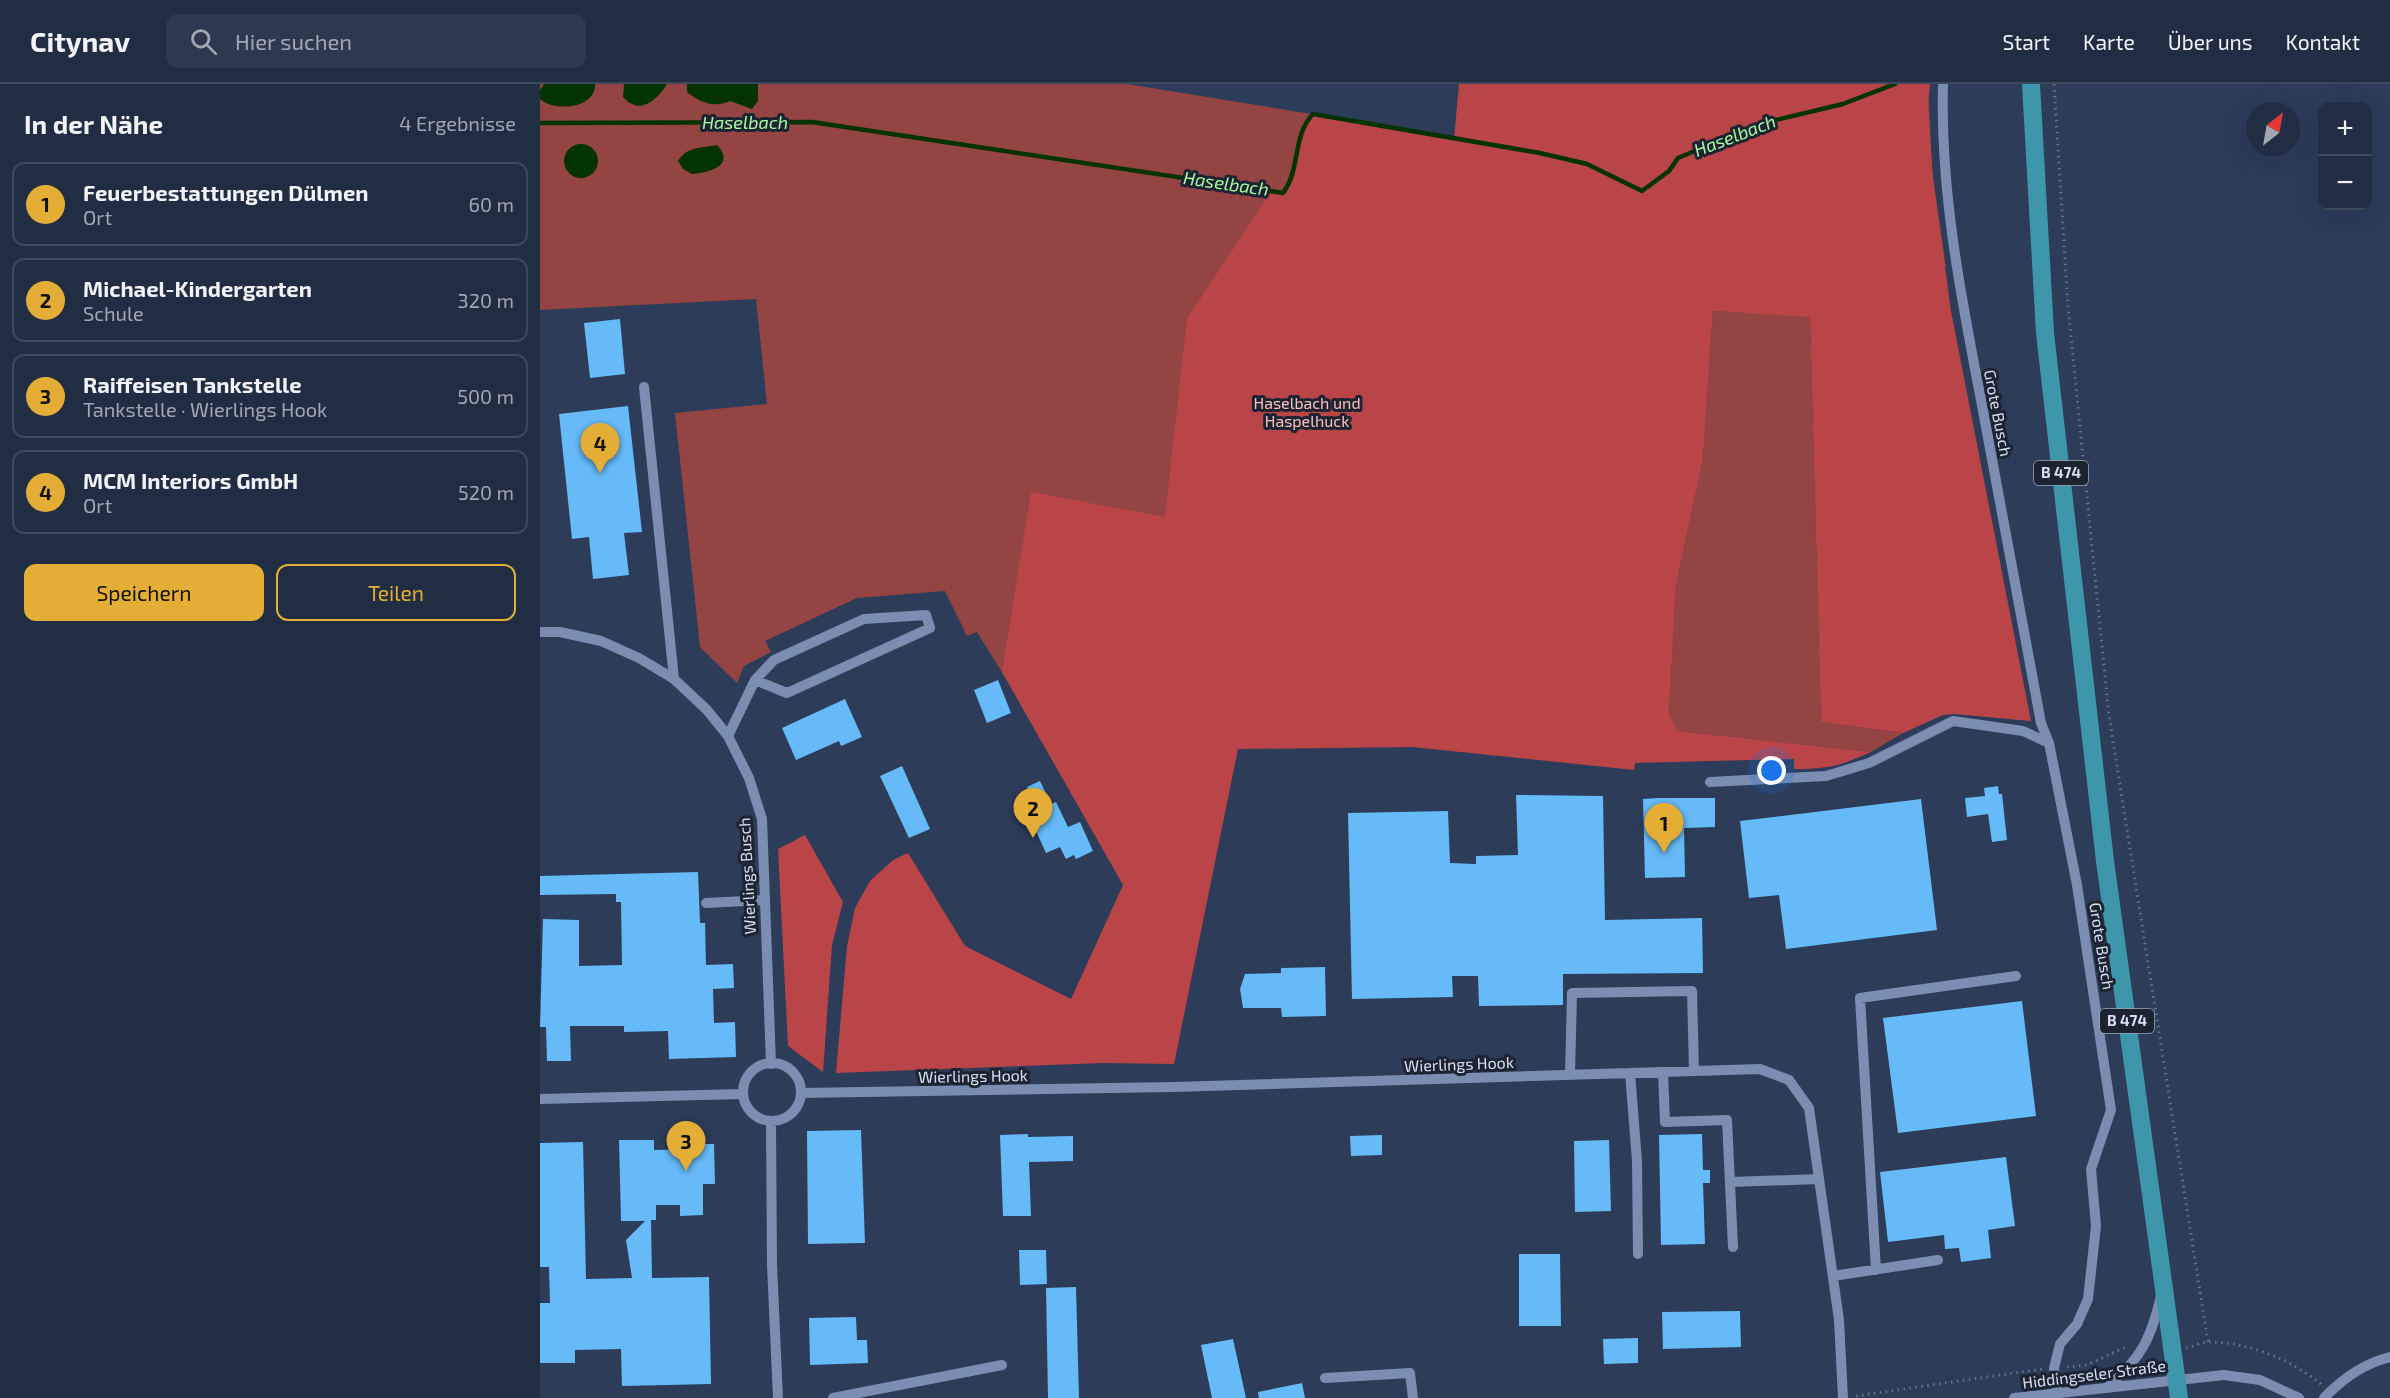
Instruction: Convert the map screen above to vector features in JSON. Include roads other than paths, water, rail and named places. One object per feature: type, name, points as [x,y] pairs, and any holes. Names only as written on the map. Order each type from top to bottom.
[{"type":"main road","name":"B 474","points":[[2031,84],[2045,333],[2105,861],[2180,1398]]},
{"type":"street","name":"Grote Busch","points":[[1943,84],[1942,111],[1947,188],[1964,308],[2041,723],[2049,743],[2077,885],[2111,1110],[2091,1169],[2096,1226],[2088,1299],[2077,1324],[2060,1344],[2054,1368],[2057,1393]]},
{"type":"street","points":[[644,387],[674,680]]},
{"type":"street","points":[[728,736],[754,680],[774,660],[864,619],[926,615],[930,628],[787,693],[754,680]]},
{"type":"street","name":"Wierlings Busch","points":[[540,632],[560,632],[601,641],[639,658],[674,680],[707,710],[728,736],[749,778],[762,819],[771,1064]]},
{"type":"street","points":[[1710,782],[1826,776],[1869,763],[1953,721],[2023,731],[2049,743]]},
{"type":"street","points":[[706,903],[765,900]]},
{"type":"street","points":[[1876,1270],[1860,998],[2016,976]]},
{"type":"street","points":[[1570,1075],[1572,993],[1692,992],[1694,1071]]},
{"type":"street","points":[[771,1064],[779,1064],[793,1073],[798,1080],[801,1093],[792,1114],[783,1120],[771,1122],[761,1120],[752,1114],[745,1105],[743,1094],[747,1077],[762,1065],[771,1064]]},
{"type":"street","name":"Wierlings Hook","points":[[801,1093],[1174,1087],[1760,1069],[1789,1080],[1809,1108],[1839,1320],[1843,1398]]},
{"type":"street","points":[[1663,1072],[1665,1122],[1727,1120],[1733,1247]]},
{"type":"street","points":[[1630,1073],[1637,1161],[1638,1254]]},
{"type":"street","points":[[540,1099],[743,1094]]},
{"type":"street","points":[[771,1122],[772,1265],[778,1398]]},
{"type":"street","points":[[1730,1182],[1819,1179]]},
{"type":"street","points":[[1833,1276],[1938,1260]]},
{"type":"street","points":[[2108,1386],[2143,1350],[2156,1317],[2164,1284]]},
{"type":"street","points":[[2327,1395],[2373,1361],[2390,1357]]},
{"type":"street","points":[[833,1398],[1002,1365]]},
{"type":"street","points":[[1325,1378],[1410,1373],[1413,1398]]},
{"type":"street","name":"Hiddingseler Straße","points":[[2014,1398],[2224,1375],[2260,1380],[2299,1398]]},
{"type":"waterway","name":"Haselbach","points":[[540,123],[812,122],[1283,193],[1289,184],[1302,132],[1313,114],[1540,153],[1587,164],[1642,191],[1669,171],[1678,158],[1759,124],[1843,104],[1895,84]]},
{"type":"place","name":"MCM Interiors GmbH","points":[[600,473]]},
{"type":"place","name":"Michael-Kindergarten","points":[[1033,838]]},
{"type":"place","name":"Feuerbestattungen Dülmen","points":[[1664,853]]},
{"type":"place","name":"Raiffeisen Tankstelle","points":[[686,1171]]},
{"type":"park label","name":"Haselbach und Haspelhuck","points":[[1307,412]]}]
